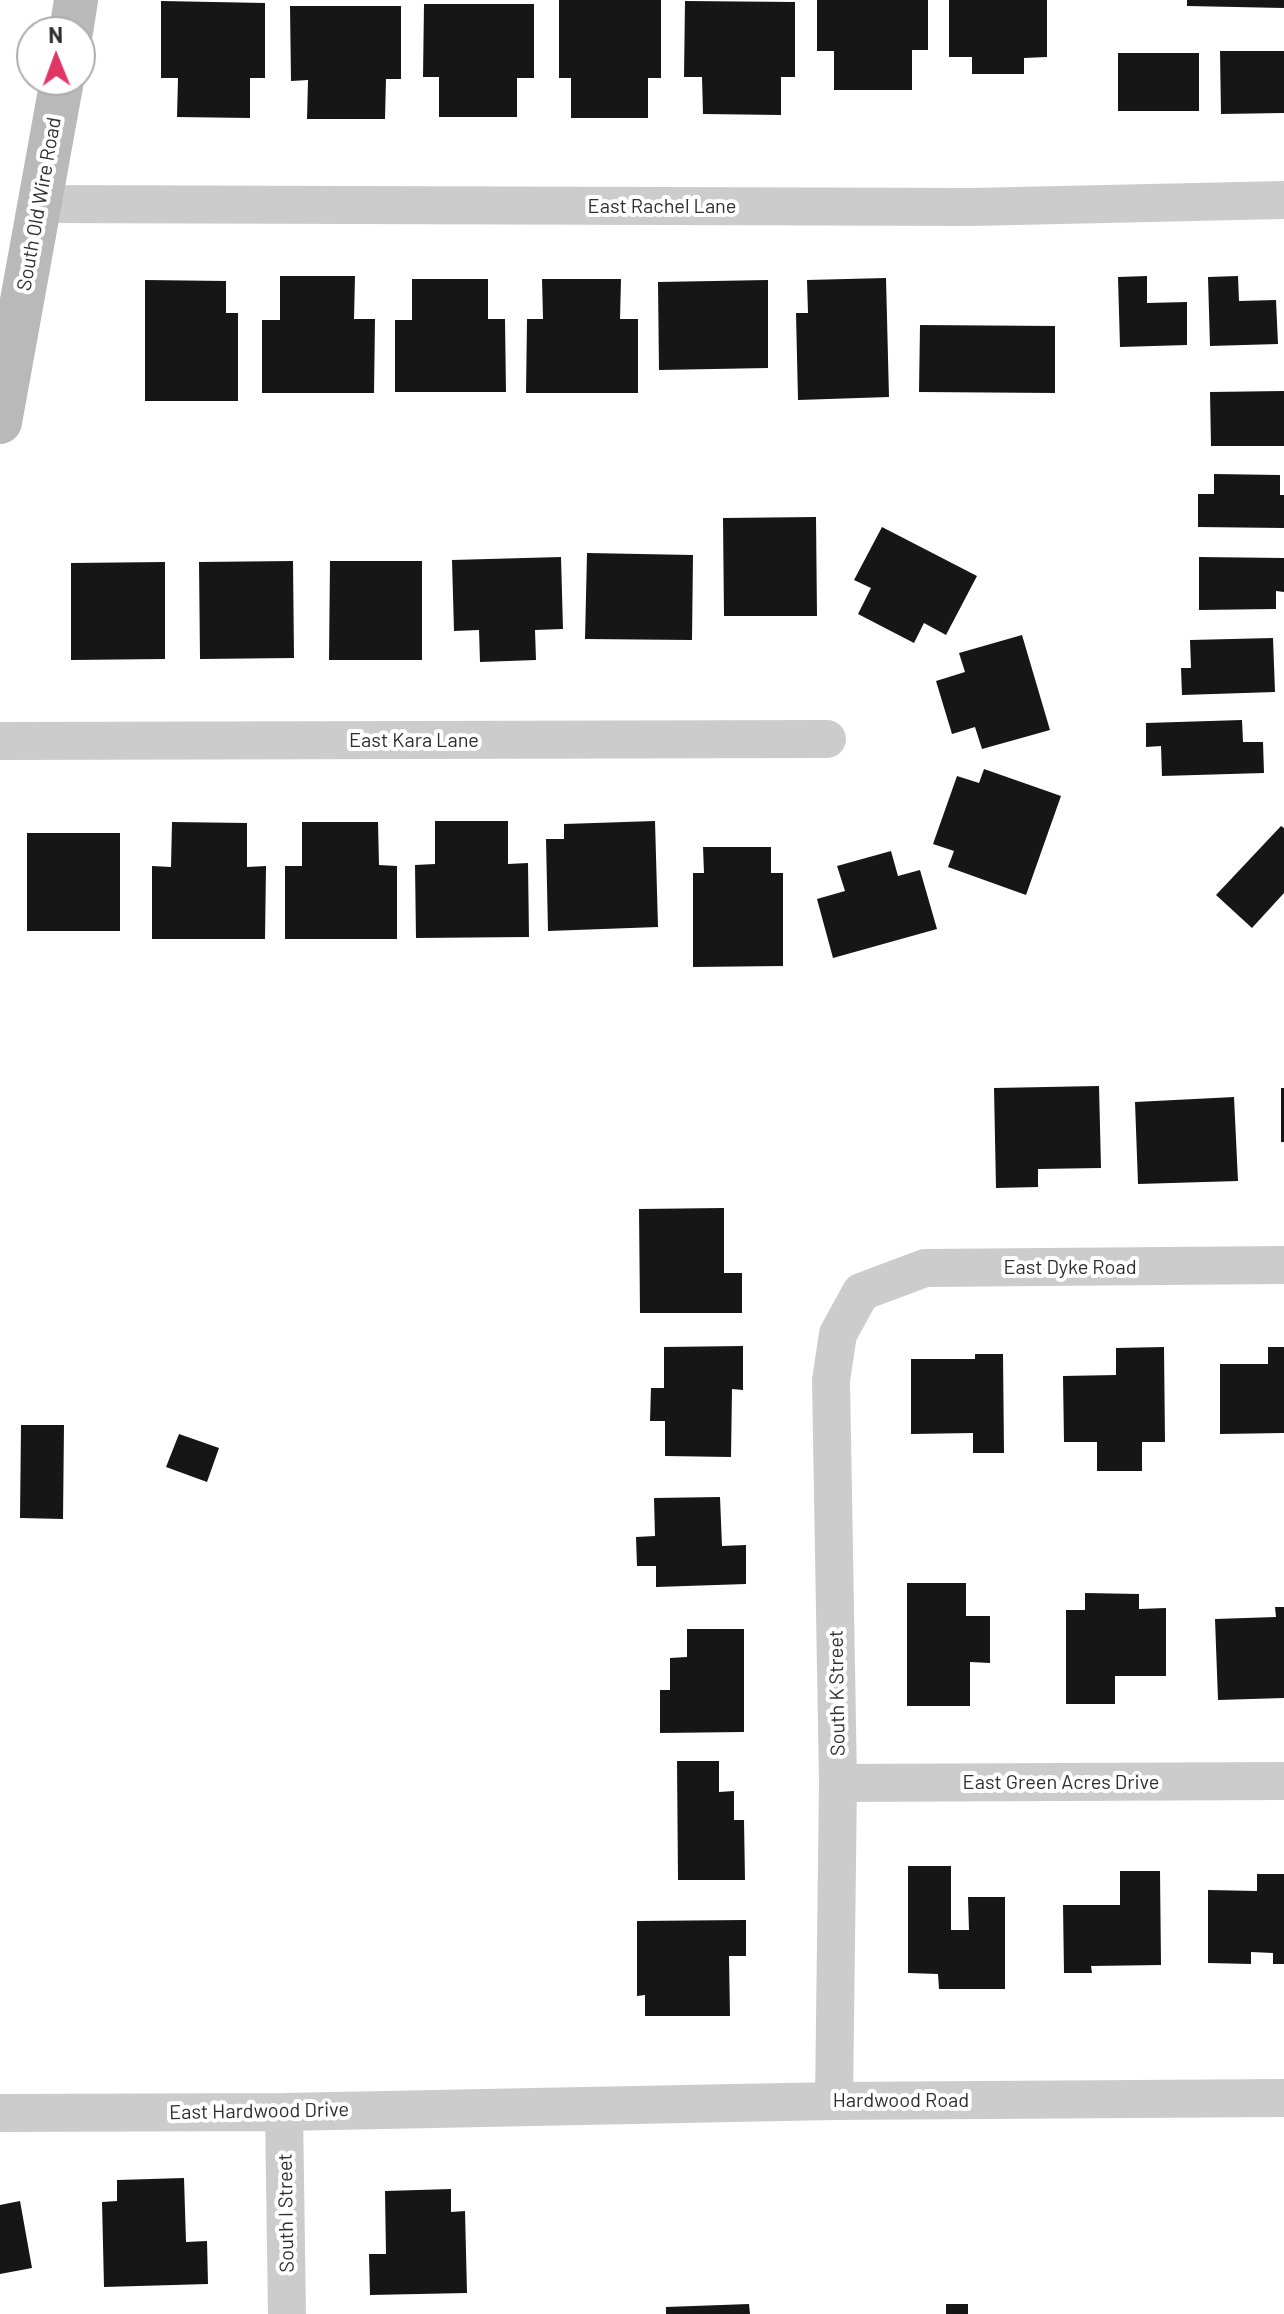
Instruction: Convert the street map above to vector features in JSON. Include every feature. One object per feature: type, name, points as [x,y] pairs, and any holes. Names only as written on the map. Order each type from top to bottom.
[{"type":"street","name":"South Old Wire Road","points":[[0,422],[59,96]]},
{"type":"street","name":"East Rachel Lane","points":[[40,204],[972,207],[1284,200]]},
{"type":"street","name":"East Kara Lane","points":[[0,741],[827,739]]},
{"type":"street","name":"East Dyke Road","points":[[861,1292],[925,1268],[1284,1265]]},
{"type":"street","name":"South K Street","points":[[834,2101],[838,1783],[831,1380],[838,1334],[861,1292]]},
{"type":"street","name":"East Green Acres Drive","points":[[838,1783],[1284,1781]]},
{"type":"street","name":"Hardwood Road","points":[[519,2108],[834,2101],[1284,2098]]},
{"type":"street","name":"East Hardwood Drive","points":[[0,2113],[519,2108]]},
{"type":"street","name":"South I Street","points":[[284,2112],[287,2314]]},
{"type":"building","points":[[559,0],[661,0],[661,78],[648,78],[648,118],[571,118],[571,78],[559,78]]},
{"type":"building","points":[[817,0],[928,0],[928,50],[912,50],[912,90],[834,90],[834,51],[817,51]]},
{"type":"building","points":[[949,0],[1047,0],[1047,57],[1024,58],[1024,74],[972,74],[972,57],[949,57]]},
{"type":"building","points":[[1187,0],[1284,0],[1284,8],[1187,6]]},
{"type":"building","points":[[161,1],[265,3],[265,78],[250,78],[250,118],[177,117],[178,78],[161,78]]},
{"type":"building","points":[[685,1],[795,2],[795,77],[781,77],[781,115],[703,114],[702,77],[684,77]]},
{"type":"building","points":[[424,4],[534,4],[534,78],[517,78],[517,117],[439,117],[439,77],[423,77]]},
{"type":"building","points":[[290,6],[401,6],[401,79],[386,79],[385,119],[307,119],[308,80],[291,81]]},
{"type":"building","points":[[1220,51],[1284,51],[1284,113],[1221,114]]},
{"type":"building","points":[[1118,53],[1199,53],[1199,111],[1118,111]]},
{"type":"building","points":[[280,276],[355,276],[354,319],[375,319],[374,393],[262,393],[262,320],[280,320]]},
{"type":"building","points":[[1147,276],[1147,303],[1187,302],[1187,345],[1120,347],[1118,277]]},
{"type":"building","points":[[1238,276],[1239,301],[1276,300],[1278,344],[1210,346],[1208,277]]},
{"type":"building","points":[[886,278],[889,397],[798,400],[796,313],[808,313],[807,280]]},
{"type":"building","points":[[412,279],[488,279],[488,319],[505,319],[506,392],[395,392],[395,320],[412,320]]},
{"type":"building","points":[[542,279],[621,279],[620,319],[638,319],[638,393],[526,393],[527,319],[543,319]]},
{"type":"building","points":[[145,280],[226,281],[226,313],[238,313],[238,401],[145,401]]},
{"type":"building","points":[[768,280],[768,368],[659,370],[658,282]]},
{"type":"building","points":[[920,325],[1055,326],[1055,393],[919,392]]},
{"type":"building","points":[[1284,391],[1284,446],[1211,446],[1210,392]]},
{"type":"building","points":[[1214,474],[1280,475],[1280,495],[1284,495],[1284,528],[1198,527],[1198,494],[1214,494]]},
{"type":"building","points":[[816,517],[817,616],[724,616],[723,518]]},
{"type":"building","points":[[882,527],[977,576],[946,635],[924,623],[914,643],[858,614],[871,588],[854,580]]},
{"type":"building","points":[[587,553],[693,555],[692,640],[585,639]]},
{"type":"building","points":[[561,557],[563,629],[535,630],[536,660],[480,662],[479,630],[454,631],[452,560]]},
{"type":"building","points":[[1199,557],[1284,558],[1284,592],[1276,591],[1276,609],[1199,610]]},
{"type":"building","points":[[293,561],[294,658],[200,659],[199,562]]},
{"type":"building","points":[[330,561],[422,561],[422,660],[329,660]]},
{"type":"building","points":[[165,562],[165,659],[71,660],[71,563]]},
{"type":"building","points":[[1022,635],[1050,730],[982,749],[975,727],[952,734],[936,681],[965,672],[959,653]]},
{"type":"building","points":[[1273,638],[1275,692],[1182,695],[1181,668],[1191,668],[1190,640]]},
{"type":"building","points":[[1242,720],[1243,742],[1263,742],[1264,773],[1162,776],[1161,746],[1146,747],[1146,723]]},
{"type":"building","points":[[984,769],[1061,796],[1026,895],[948,867],[954,851],[933,844],[957,776],[979,783]]},
{"type":"building","points":[[435,821],[508,821],[508,864],[528,863],[529,937],[416,938],[415,865],[435,864]]},
{"type":"building","points":[[655,821],[658,927],[548,931],[546,839],[564,839],[564,824]]},
{"type":"building","points":[[172,822],[247,823],[247,867],[266,866],[265,939],[152,939],[152,866],[171,867]]},
{"type":"building","points":[[302,822],[378,822],[379,865],[397,866],[397,939],[285,939],[285,866],[302,866]]},
{"type":"building","points":[[1281,826],[1284,828],[1284,893],[1252,928],[1216,895]]},
{"type":"building","points":[[27,833],[120,833],[120,931],[27,931]]},
{"type":"building","points":[[703,847],[771,847],[771,873],[783,873],[783,966],[693,967],[693,873],[704,873]]},
{"type":"building","points":[[891,851],[898,876],[920,870],[937,929],[833,958],[817,899],[845,891],[837,866]]},
{"type":"building","points":[[1099,1086],[1101,1168],[1038,1169],[1038,1187],[996,1188],[994,1088]]},
{"type":"building","points":[[1281,1088],[1284,1088],[1284,1142],[1281,1142]]},
{"type":"building","points":[[1234,1097],[1238,1181],[1138,1184],[1135,1102]]},
{"type":"building","points":[[724,1208],[724,1273],[742,1273],[742,1313],[640,1313],[639,1209]]},
{"type":"building","points":[[743,1346],[743,1390],[732,1389],[731,1457],[665,1456],[665,1421],[650,1421],[651,1388],[664,1388],[664,1347]]},
{"type":"building","points":[[1164,1347],[1165,1442],[1142,1442],[1142,1471],[1097,1471],[1097,1442],[1064,1442],[1063,1376],[1116,1375],[1116,1348]]},
{"type":"building","points":[[1268,1347],[1284,1347],[1284,1433],[1220,1434],[1220,1364],[1268,1364]]},
{"type":"building","points":[[975,1354],[1003,1354],[1004,1453],[973,1453],[973,1433],[911,1434],[911,1359],[975,1359]]},
{"type":"building","points":[[21,1425],[64,1425],[63,1519],[20,1518]]},
{"type":"building","points":[[179,1434],[219,1448],[207,1482],[166,1467]]},
{"type":"building","points":[[720,1497],[722,1546],[746,1545],[746,1584],[656,1587],[656,1566],[637,1566],[636,1537],[655,1536],[654,1498]]},
{"type":"building","points":[[907,1583],[966,1583],[966,1616],[990,1616],[990,1663],[970,1662],[970,1706],[907,1706]]},
{"type":"building","points":[[1085,1593],[1139,1594],[1139,1609],[1166,1608],[1166,1676],[1115,1676],[1115,1704],[1066,1704],[1066,1610],[1085,1610]]},
{"type":"building","points":[[1275,1607],[1284,1607],[1284,1698],[1218,1700],[1215,1619],[1276,1617]]},
{"type":"building","points":[[687,1629],[744,1629],[744,1732],[660,1733],[660,1690],[670,1690],[670,1658],[687,1657]]},
{"type":"building","points":[[677,1761],[719,1761],[719,1792],[734,1791],[734,1820],[744,1820],[745,1880],[678,1880]]},
{"type":"building","points":[[908,1866],[951,1866],[951,1930],[969,1930],[968,1897],[1005,1897],[1005,1989],[939,1989],[938,1974],[908,1973]]},
{"type":"building","points":[[1120,1871],[1160,1871],[1161,1965],[1091,1966],[1092,1973],[1064,1973],[1063,1905],[1120,1905]]},
{"type":"building","points":[[1257,1874],[1284,1874],[1284,1964],[1273,1964],[1273,1953],[1251,1952],[1251,1964],[1208,1963],[1208,1890],[1257,1891]]},
{"type":"building","points":[[746,1920],[746,1956],[729,1956],[730,2016],[645,2016],[645,1995],[637,1996],[637,1921]]},
{"type":"building","points":[[184,2178],[186,2242],[207,2241],[208,2284],[104,2287],[102,2202],[117,2201],[117,2180]]},
{"type":"building","points":[[451,2189],[451,2212],[465,2211],[467,2293],[370,2295],[369,2254],[386,2254],[385,2191]]},
{"type":"building","points":[[20,2201],[32,2268],[0,2274],[0,2205]]},
{"type":"building","points":[[749,2304],[750,2314],[666,2314],[666,2307]]},
{"type":"building","points":[[946,2304],[968,2304],[968,2314],[946,2314]]}]
